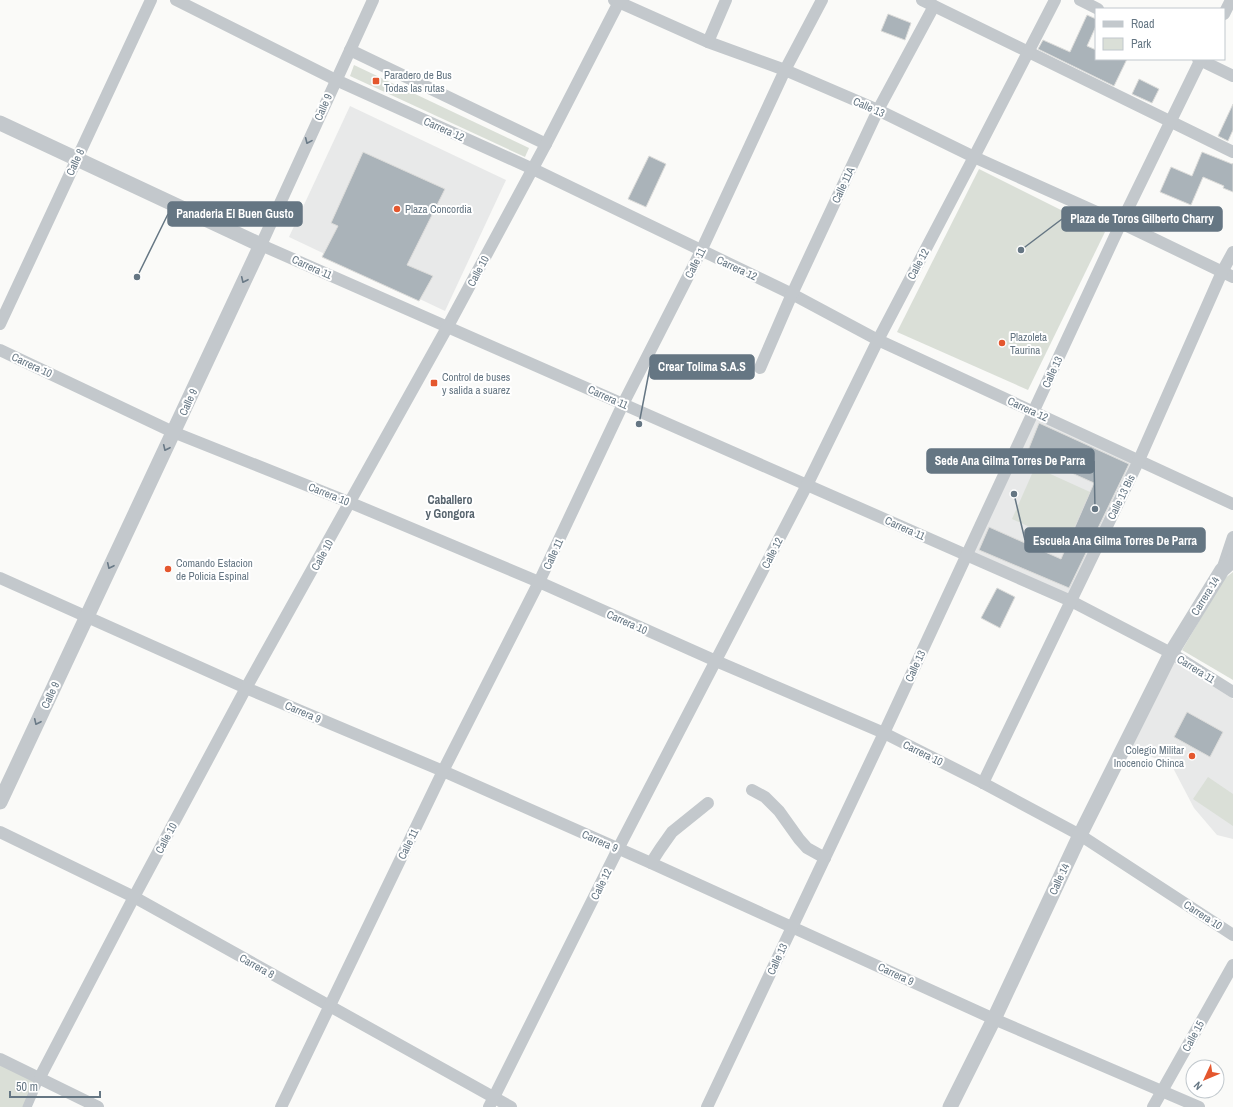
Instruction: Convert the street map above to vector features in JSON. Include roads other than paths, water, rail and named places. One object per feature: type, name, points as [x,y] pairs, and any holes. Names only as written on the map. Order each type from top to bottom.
[{"type":"street","name":"Calle 8","points":[[0,324],[151,0]]},
{"type":"street","name":"Carrera 12","points":[[176,0],[336,80],[533,169],[792,294],[878,340],[1233,504]]},
{"type":"street","name":"Calle 9","points":[[0,802],[261,245],[373,0]]},
{"type":"street","points":[[708,42],[726,0]]},
{"type":"street","name":"Calle 11","points":[[282,1107],[443,771],[539,582],[623,404],[701,251],[785,70],[822,0]]},
{"type":"street","points":[[922,0],[1233,152]]},
{"type":"street","name":"Calle 12","points":[[492,1103],[618,849],[807,485],[878,340],[1055,0]]},
{"type":"street","points":[[1080,0],[1096,8]]},
{"type":"street","points":[[1225,12],[1231,0]]},
{"type":"street","name":"Calle 13","points":[[619,1],[708,42],[785,70],[878,110],[974,157],[1121,223],[1228,274]]},
{"type":"street","name":"Calle 10","points":[[27,1107],[40,1077],[134,897],[246,688],[351,503],[533,169],[619,1]]},
{"type":"street","name":"Calle 11A","points":[[760,368],[792,294],[878,110],[934,6]]},
{"type":"street","points":[[350,50],[546,144]]},
{"type":"street","name":"Calle 13","points":[[707,1107],[884,733],[1121,223],[1171,122],[1200,60]]},
{"type":"street","points":[[1202,60],[1233,76]]},
{"type":"street","name":"Carrera 11","points":[[0,123],[261,245],[1071,601],[1171,653],[1233,692]]},
{"type":"street","name":"Calle 13 Bis","points":[[983,783],[1228,274],[1233,252]]},
{"type":"street","name":"Carrera 10","points":[[0,350],[174,432],[351,503],[539,582],[716,661],[884,733],[983,783],[1080,835],[1233,934]]},
{"type":"street","name":"Carrera 14","points":[[1171,653],[1227,565],[1233,537]]},
{"type":"street","name":"Carrera 9","points":[[0,578],[246,688],[443,771],[994,1019],[1199,1107]]},
{"type":"street","name":"Calle 14","points":[[950,1107],[994,1019],[1080,835],[1171,653]]},
{"type":"street","points":[[752,790],[765,797],[779,811],[807,848],[825,858]]},
{"type":"street","points":[[651,864],[672,832],[708,803]]},
{"type":"street","name":"Carrera 8","points":[[0,832],[134,897],[330,1007],[492,1103],[511,1107]]},
{"type":"street","name":"Calle 15","points":[[1153,1107],[1233,965]]},
{"type":"street","points":[[0,1059],[40,1077],[98,1107]]},
{"type":"place","name":"Paradero de Bus Todas las rutas","points":[[376,81]]},
{"type":"place","name":"Plaza Concordia","points":[[397,209]]},
{"type":"place","name":"Plaza de Toros Gilberto Charry","points":[[1021,250]]},
{"type":"place","name":"Panaderia El Buen Gusto","points":[[137,277]]},
{"type":"place","name":"Plazoleta Taurina","points":[[1002,343]]},
{"type":"place","name":"Control de buses y salida a suarez","points":[[434,383]]},
{"type":"place","name":"Crear Tolima S.A.S","points":[[639,424]]},
{"type":"place","name":"Escuela Ana Gilma Torres De Parra","points":[[1014,494]]},
{"type":"place","name":"Sede Ana Gilma Torres De Parra","points":[[1095,509]]},
{"type":"place","name":"Comando Estacion de Policia Espinal","points":[[168,569]]},
{"type":"place","name":"Colegio Militar Inocencio Chinca","points":[[1192,756]]},
{"type":"district","name":"Caballero y Gongora","points":[[450,507]]}]
